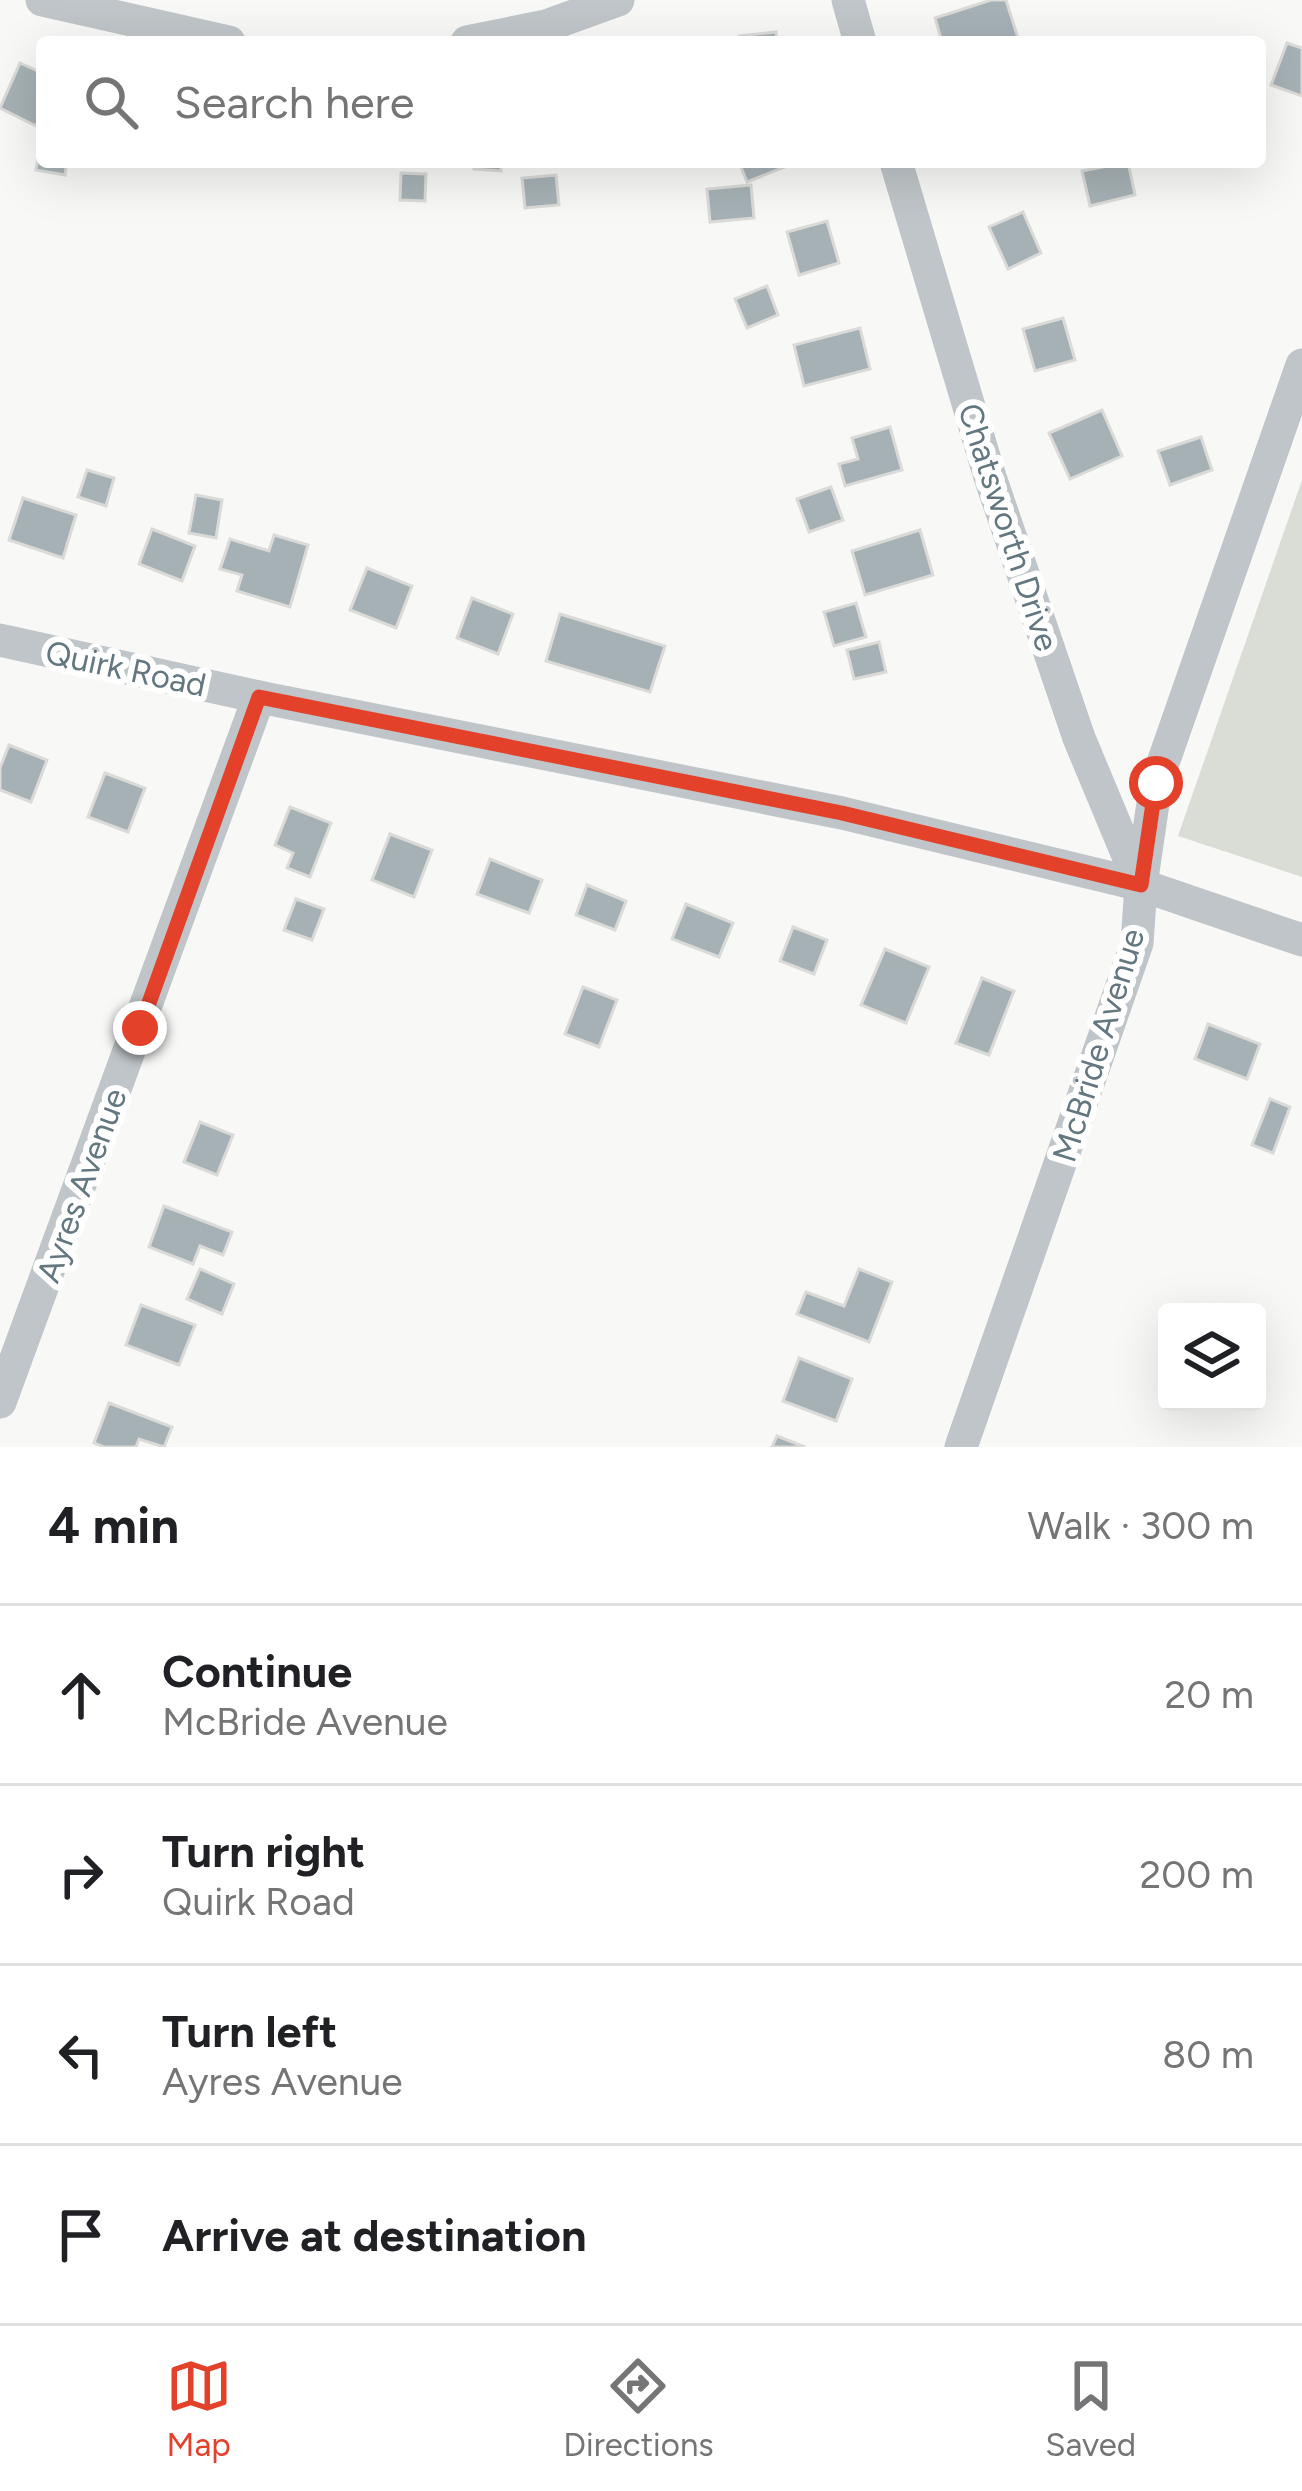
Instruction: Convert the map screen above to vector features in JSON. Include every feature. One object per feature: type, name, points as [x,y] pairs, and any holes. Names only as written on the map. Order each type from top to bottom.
[{"type":"street","points":[[42,0],[202,36]]},
{"type":"street","points":[[497,36],[546,26],[618,0]]},
{"type":"street","points":[[848,0],[858,36]]},
{"type":"street","name":"Chatsworth Drive","points":[[898,168],[990,477],[1079,738],[1141,885]]},
{"type":"street","name":"McBride Avenue","points":[[961,1447],[1137,943],[1156,783],[1302,365]]},
{"type":"street","name":"Quirk Road","points":[[0,640],[259,697],[842,813],[1141,885],[1302,940]]},
{"type":"street","name":"Ayres Avenue","points":[[0,1402],[259,697]]},
{"type":"shaded area","points":[[1302,480],[1302,877],[1178,836]]},
{"type":"building","points":[[991,0],[1006,0],[1017,36],[940,36],[935,18]]},
{"type":"building","points":[[1287,43],[1302,48],[1302,96],[1271,85]]},
{"type":"building","points":[[20,63],[36,70],[36,126],[0,108]]},
{"type":"building","points":[[36,168],[66,168],[65,175]]},
{"type":"building","points":[[741,168],[782,168],[747,182]]},
{"type":"building","points":[[1129,168],[1135,195],[1090,206],[1082,171]]},
{"type":"building","points":[[401,173],[426,174],[425,201],[400,200]]},
{"type":"building","points":[[556,175],[559,205],[525,208],[522,178]]},
{"type":"building","points":[[751,185],[754,218],[710,222],[707,189]]},
{"type":"building","points":[[1023,212],[1041,253],[1008,269],[989,227]]},
{"type":"building","points":[[827,221],[839,263],[799,275],[787,232]]},
{"type":"building","points":[[767,286],[778,315],[747,328],[735,299]]},
{"type":"building","points":[[1063,318],[1075,360],[1035,371],[1023,329]]},
{"type":"building","points":[[860,328],[870,369],[804,386],[794,345]]},
{"type":"building","points":[[1102,410],[1122,456],[1070,479],[1049,433]]},
{"type":"building","points":[[890,427],[902,470],[845,486],[839,464],[858,459],[852,438]]},
{"type":"building","points":[[1201,437],[1212,470],[1170,485],[1158,451]]},
{"type":"building","points":[[87,470],[114,478],[106,506],[78,497]]},
{"type":"building","points":[[831,487],[843,520],[809,532],[797,499]]},
{"type":"building","points":[[196,495],[222,500],[216,538],[189,533]]},
{"type":"building","points":[[23,498],[76,515],[63,558],[9,540]]},
{"type":"building","points":[[152,529],[195,546],[182,581],[139,564]]},
{"type":"building","points":[[920,530],[933,575],[865,595],[852,551]]},
{"type":"building","points":[[274,535],[308,545],[290,607],[237,591],[242,575],[220,569],[230,539],[269,551]]},
{"type":"building","points":[[367,568],[412,586],[396,628],[350,610]]},
{"type":"building","points":[[472,598],[513,614],[498,654],[457,638]]},
{"type":"building","points":[[856,603],[866,637],[834,646],[824,612]]},
{"type":"building","points":[[560,614],[665,646],[650,692],[546,661]]},
{"type":"building","points":[[879,642],[886,672],[854,679],[847,650]]},
{"type":"building","points":[[9,745],[47,760],[31,802],[0,790],[0,768]]},
{"type":"building","points":[[105,773],[145,788],[128,832],[88,817]]},
{"type":"building","points":[[290,807],[331,823],[310,877],[287,868],[293,853],[275,845]]},
{"type":"building","points":[[390,834],[432,850],[414,897],[372,880]]},
{"type":"building","points":[[490,859],[542,880],[529,913],[477,894]]},
{"type":"building","points":[[587,885],[626,901],[615,930],[576,915]]},
{"type":"building","points":[[296,899],[324,909],[312,940],[284,930]]},
{"type":"building","points":[[686,904],[733,923],[719,957],[672,939]]},
{"type":"building","points":[[793,927],[827,940],[814,974],[780,961]]},
{"type":"building","points":[[885,949],[929,967],[906,1023],[861,1005]]},
{"type":"building","points":[[982,978],[1014,991],[989,1055],[956,1043]]},
{"type":"building","points":[[583,987],[617,1000],[599,1047],[565,1034]]},
{"type":"building","points":[[1208,1024],[1260,1044],[1247,1079],[1195,1059]]},
{"type":"building","points":[[1270,1099],[1290,1107],[1273,1153],[1252,1145]]},
{"type":"building","points":[[200,1122],[233,1135],[217,1175],[184,1162]]},
{"type":"building","points":[[164,1206],[232,1232],[223,1255],[200,1246],[193,1264],[149,1247]]},
{"type":"building","points":[[200,1269],[234,1284],[222,1314],[187,1299]]},
{"type":"building","points":[[859,1269],[892,1282],[869,1342],[797,1314],[806,1292],[844,1306]]},
{"type":"building","points":[[141,1305],[195,1325],[179,1365],[126,1345]]},
{"type":"building","points":[[799,1358],[852,1379],[836,1421],[783,1401]]},
{"type":"building","points":[[109,1403],[172,1427],[164,1447],[139,1439],[136,1447],[94,1443]]},
{"type":"building","points":[[777,1436],[805,1447],[772,1447]]},
{"type":"route","points":[[140,1028],[259,697],[842,813],[1141,885],[1156,783]]}]
